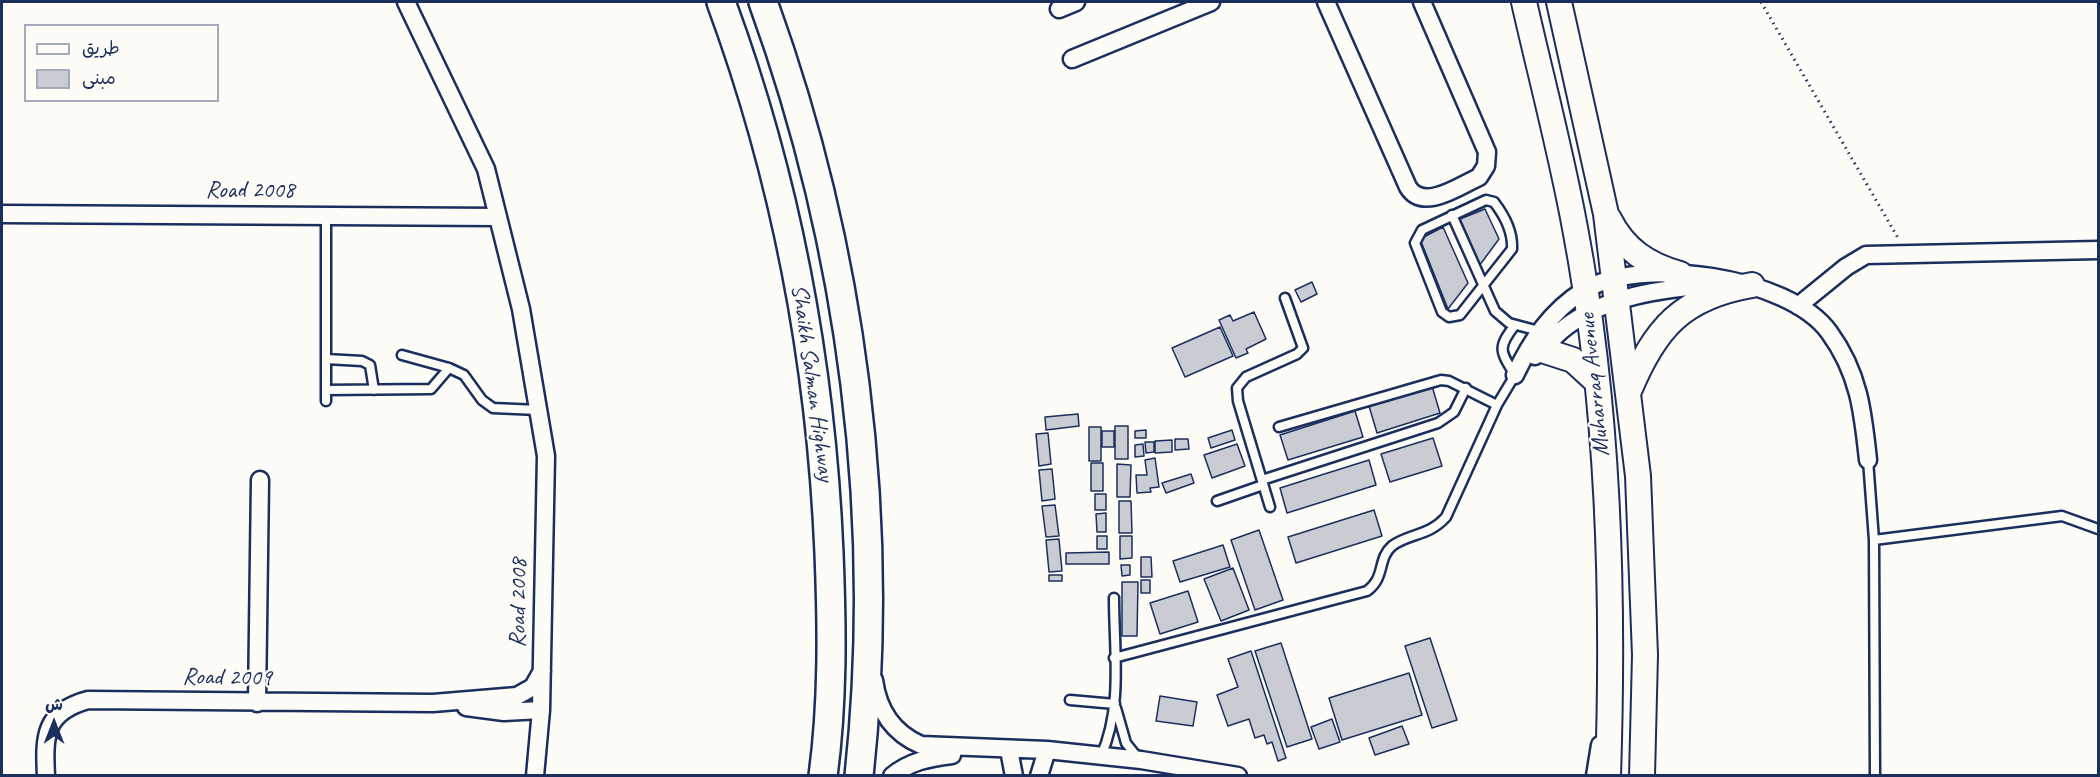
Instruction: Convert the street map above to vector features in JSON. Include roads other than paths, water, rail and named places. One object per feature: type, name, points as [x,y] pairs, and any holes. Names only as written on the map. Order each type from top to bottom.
[{"type":"main road","name":"Shaikh Salman Highway","points":[[721,2],[738,46],[770,156],[796,267],[815,380],[827,494],[832,608],[829,733],[823,776]]},
{"type":"main road","name":"Shaikh Salman Highway","points":[[763,2],[798,108],[818,182],[848,333],[864,486],[868,640],[859,776]]},
{"type":"main road","name":"Muharraq Avenue","points":[[1524,2],[1575,227],[1597,382],[1605,479],[1610,691],[1608,776]]},
{"type":"main road","name":"Muharraq Avenue","points":[[1559,2],[1606,214],[1638,476],[1643,607],[1642,776]]},
{"type":"main road","points":[[1606,214],[1628,247],[1661,268],[1680,274]]},
{"type":"main road","points":[[1628,393],[1654,338],[1673,317],[1697,301],[1723,290],[1752,285]]},
{"type":"main road","points":[[1540,341],[1573,360],[1597,382]]},
{"type":"street","name":"Road 2008","points":[[406,2],[486,170],[521,309],[546,456],[542,671]]},
{"type":"street","points":[[1059,9],[1076,2]]},
{"type":"street","points":[[1072,59],[1211,2]]},
{"type":"street","points":[[1326,2],[1408,187],[1416,196],[1427,199],[1479,177],[1488,159],[1422,2]]},
{"type":"street","points":[[1565,26],[1569,2]]},
{"type":"street","name":"Road 2008","points":[[2,214],[498,217]]},
{"type":"street","points":[[1798,306],[1846,267],[1866,255],[1906,252],[2098,250]]},
{"type":"street","points":[[1515,375],[1560,308],[1616,290],[1680,274],[1716,277],[1752,285],[1798,306],[1828,330],[1848,362],[1860,393],[1868,460]]},
{"type":"street","points":[[1540,341],[1563,329],[1587,301],[1616,290],[1752,285]]},
{"type":"street","points":[[257,703],[260,480]]},
{"type":"street","points":[[868,640],[876,694],[885,715],[904,738],[936,747],[1010,753],[1101,756],[1141,760],[1238,776]]},
{"type":"street","points":[[535,776],[542,671]]},
{"type":"street","name":"Road 2009","points":[[46,776],[44,745],[48,727],[65,709],[88,700],[432,703],[517,696],[532,687],[542,671]]},
{"type":"street","points":[[1595,776],[1610,691]]},
{"type":"street","name":"Road 2009","points":[[432,703],[504,712],[541,710]]},
{"type":"street","points":[[892,776],[902,768],[923,758],[1010,753]]},
{"type":"street","points":[[1010,753],[1014,776]]},
{"type":"street","points":[[1039,776],[1046,754]]},
{"type":"street","points":[[1046,754],[1190,776]]},
{"type":"lane","points":[[1486,200],[1494,202],[1501,210],[1513,238],[1512,249],[1483,286],[1460,315],[1449,316],[1442,312],[1414,243],[1422,230],[1486,200]]},
{"type":"lane","points":[[1452,215],[1495,311],[1540,341]]},
{"type":"lane","points":[[326,216],[326,401]]},
{"type":"lane","points":[[1270,507],[1238,401],[1237,388],[1246,377],[1297,354],[1303,348],[1302,339],[1285,298]]},
{"type":"lane","points":[[1114,658],[1367,591],[1380,577],[1384,559],[1394,545],[1431,530],[1446,517],[1497,405],[1515,375],[1502,349],[1503,340],[1515,325]]},
{"type":"lane","points":[[402,355],[449,368],[464,375],[482,400],[494,408],[538,410]]},
{"type":"lane","points":[[326,359],[362,361],[370,365],[374,390]]},
{"type":"lane","points":[[326,390],[431,389],[449,368]]},
{"type":"lane","points":[[1279,427],[1441,380],[1466,388],[1497,405]]},
{"type":"lane","points":[[1217,501],[1445,419],[1454,412],[1466,388]]},
{"type":"lane","points":[[1868,460],[1874,540],[1875,776]]},
{"type":"lane","points":[[1874,540],[2062,516],[2098,529]]},
{"type":"lane","points":[[1101,756],[1111,731],[1115,704],[1114,598]]},
{"type":"lane","points":[[1070,700],[1115,704]]},
{"type":"lane","points":[[1115,704],[1126,743],[1141,760]]}]
